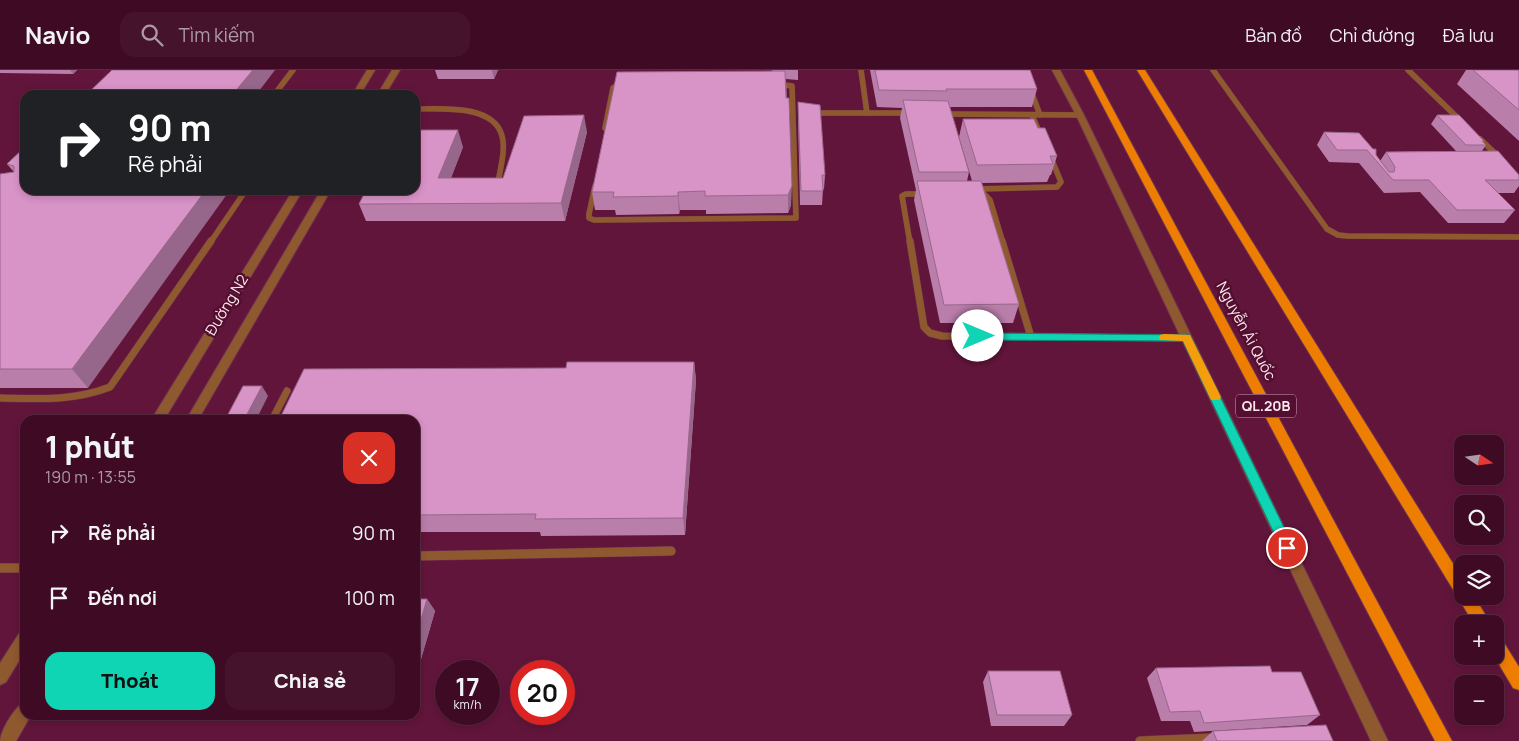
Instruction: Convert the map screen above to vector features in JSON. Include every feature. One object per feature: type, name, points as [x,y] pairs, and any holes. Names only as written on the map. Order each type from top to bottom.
[{"type":"main road","name":"Nguyễn Ái Quốc","points":[[1088,70],[1444,741]]},
{"type":"main road","points":[[1141,70],[1454,577]]},
{"type":"main road","points":[[1504,658],[1519,682]]},
{"type":"street","points":[[359,90],[371,70]]},
{"type":"street","points":[[384,90],[396,70]]},
{"type":"street","points":[[1056,70],[1080,115],[1380,741]]},
{"type":"street","name":"Đường N2","points":[[160,415],[295,195]]},
{"type":"street","name":"Đường N2","points":[[195,415],[323,195]]},
{"type":"street","points":[[0,677],[20,644]]},
{"type":"street","points":[[7,741],[20,719]]},
{"type":"lane","points":[[278,90],[292,70]]},
{"type":"lane","points":[[861,70],[867,112]]},
{"type":"lane","points":[[1213,70],[1283,170],[1331,232],[1347,236],[1519,237]]},
{"type":"lane","points":[[1408,70],[1465,125]]},
{"type":"lane","points":[[604,137],[613,88],[618,85],[627,85],[625,77]]},
{"type":"lane","points":[[596,176],[589,214],[589,218],[594,220],[796,218],[792,86],[765,84]]},
{"type":"lane","points":[[1030,88],[1040,115]]},
{"type":"lane","points":[[420,109],[471,111],[491,118],[502,135],[498,183]]},
{"type":"lane","points":[[806,113],[921,113]]},
{"type":"lane","points":[[939,114],[1080,115]]},
{"type":"lane","points":[[948,114],[950,123]]},
{"type":"lane","points":[[1032,115],[1044,142]]},
{"type":"lane","points":[[1472,131],[1506,165]]},
{"type":"lane","points":[[969,188],[1057,187],[1061,182],[1048,152]]},
{"type":"lane","points":[[1490,159],[1500,159]]},
{"type":"lane","points":[[935,194],[906,194],[902,196],[924,327],[930,333],[942,336],[1187,338]]},
{"type":"lane","points":[[965,194],[984,194],[990,200],[1031,337]]},
{"type":"lane","points":[[0,398],[72,399],[95,394],[110,387],[243,195]]},
{"type":"lane","points":[[274,415],[287,390]]},
{"type":"lane","points":[[420,556],[671,551]]},
{"type":"lane","points":[[0,568],[20,568]]},
{"type":"lane","points":[[1140,741],[1222,737]]},
{"type":"shaded area","points":[[0,70],[1519,70],[1519,741],[0,741]]},
{"type":"building","points":[[112,70],[253,70],[236,90],[91,90]]},
{"type":"building","points":[[875,70],[1030,70],[1037,89],[879,90]]},
{"type":"building","points":[[1473,70],[1519,70],[1519,110]]},
{"type":"building","points":[[785,71],[786,98],[789,98],[792,186],[788,195],[705,196],[705,191],[678,192],[678,196],[613,197],[614,192],[592,192],[617,72]]},
{"type":"building","points":[[903,100],[948,101],[969,172],[919,172]]},
{"type":"building","points":[[798,102],[820,105],[825,175],[822,175],[823,191],[801,191]]},
{"type":"building","points":[[584,115],[561,203],[359,204],[364,195],[420,195],[420,130],[458,130],[438,178],[503,178],[524,116]]},
{"type":"building","points":[[1437,115],[1459,115],[1486,145],[1466,145]]},
{"type":"building","points":[[963,119],[1034,119],[1038,128],[1045,128],[1057,156],[1050,156],[1053,164],[977,165]]},
{"type":"building","points":[[1324,132],[1359,133],[1373,149],[1376,149],[1376,155],[1389,172],[1394,172],[1395,167],[1386,152],[1498,151],[1519,175],[1519,180],[1485,180],[1515,210],[1457,210],[1429,180],[1393,180],[1367,150],[1337,150]]},
{"type":"building","points":[[20,152],[20,195],[202,195],[72,369],[0,369],[0,174],[14,172],[14,166],[7,164]]},
{"type":"building","points":[[917,181],[981,181],[1019,304],[944,305]]},
{"type":"building","points":[[567,362],[694,362],[683,518],[535,519],[536,514],[420,515],[420,415],[281,415],[304,369],[566,368]]},
{"type":"building","points":[[243,386],[262,386],[247,415],[228,415]]},
{"type":"building","points":[[420,599],[427,599],[420,623]]},
{"type":"building","points":[[1270,666],[1272,672],[1301,672],[1320,715],[1204,723],[1200,711],[1170,712],[1156,668]]},
{"type":"building","points":[[988,671],[1060,671],[1072,715],[997,715]]},
{"type":"building","points":[[1326,725],[1333,741],[1217,741],[1213,731]]},
{"type":"slow traffic","points":[[1164,337],[1187,338],[1215,397]]},
{"type":"route","points":[[978,336],[1187,338],[1287,548]]}]
